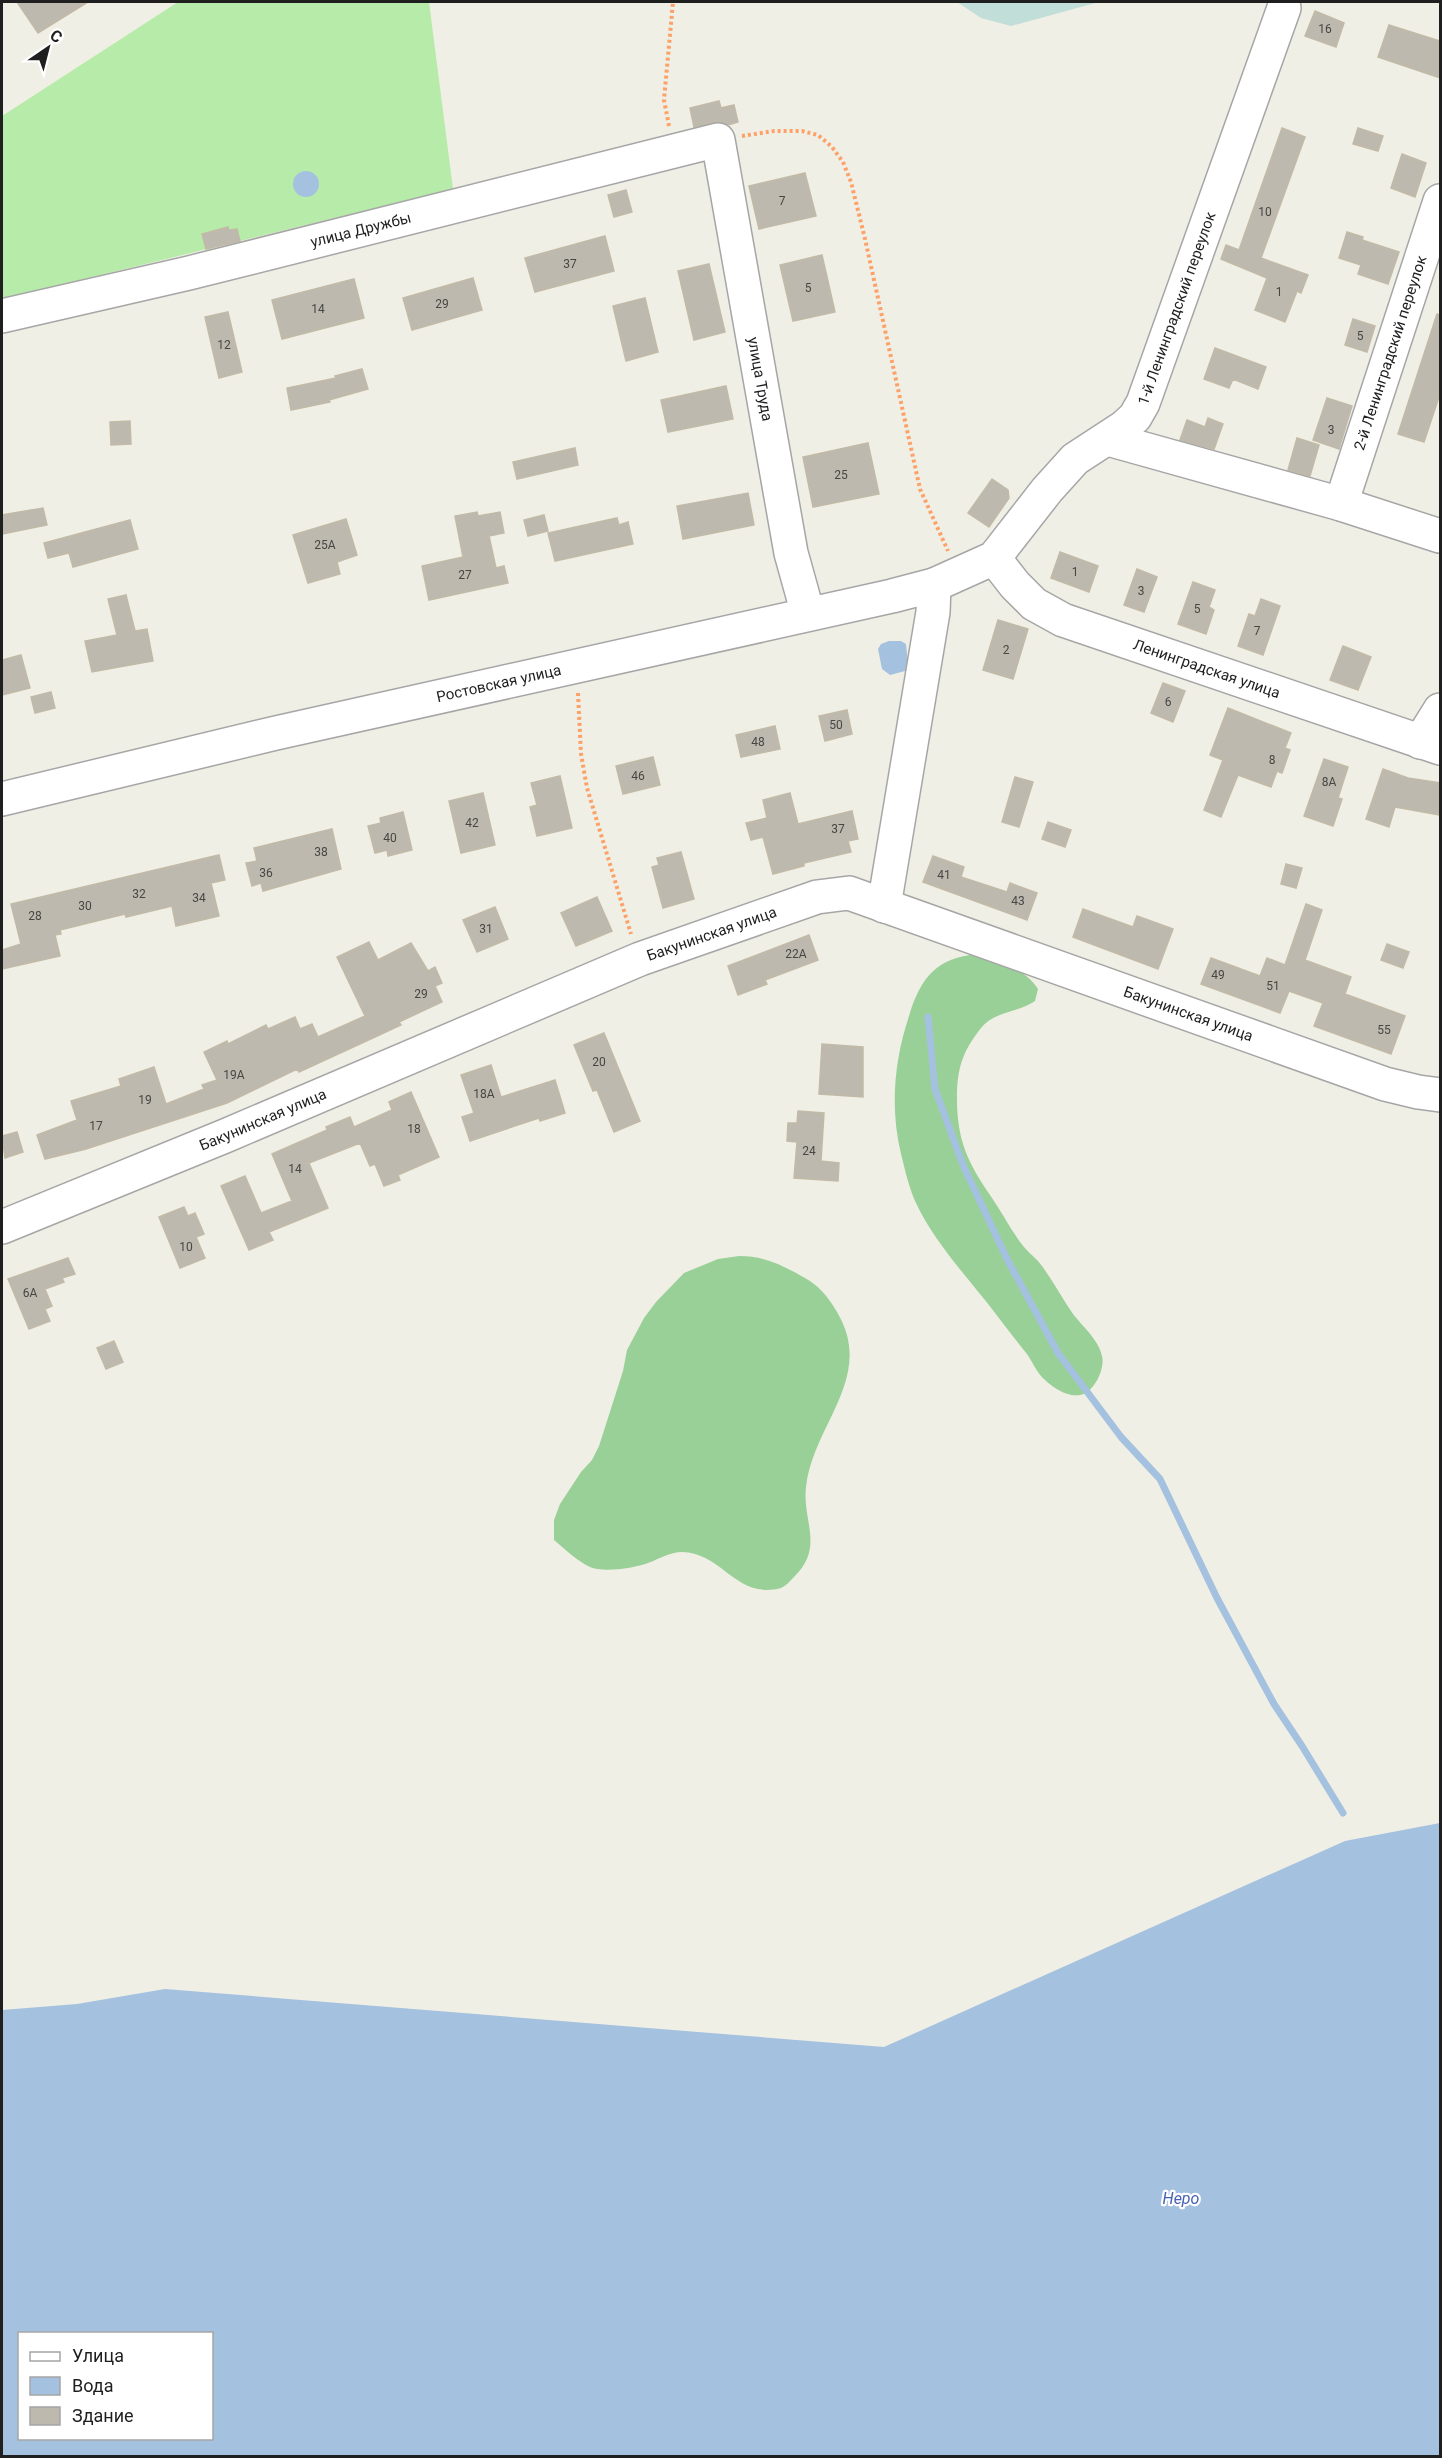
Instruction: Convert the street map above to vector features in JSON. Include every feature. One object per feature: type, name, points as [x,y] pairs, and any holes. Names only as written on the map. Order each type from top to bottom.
[{"type":"street","name":"1-й Ленинградский переулок","points":[[994,558],[1047,490],[1075,459],[1108,439],[1135,417],[1143,403],[1284,8]]},
{"type":"street","name":"улица Дружбы","points":[[2,316],[189,273],[718,140]]},
{"type":"street","name":"улица Труда","points":[[718,140],[791,553],[808,614]]},
{"type":"street","name":"2-й Ленинградский переулок","points":[[1341,504],[1440,201]]},
{"type":"street","points":[[1108,439],[1341,504],[1440,536]]},
{"type":"street","name":"Ростовская улица","points":[[2,799],[276,733],[808,614],[946,580],[994,558]]},
{"type":"street","name":"Ленинградская улица","points":[[994,558],[1015,585],[1034,604],[1063,620],[1430,745]]},
{"type":"street","points":[[884,906],[933,612],[946,580]]},
{"type":"street","points":[[1430,745],[1440,710]]},
{"type":"street","name":"Бакунинская улица","points":[[2,1227],[225,1137],[640,959],[817,897],[849,893],[1375,1080],[1418,1092],[1440,1095]]},
{"type":"path","points":[[673,2],[664,100],[674,151]]},
{"type":"path","points":[[718,140],[774,130],[802,131],[818,135],[832,147],[843,162],[851,182],[865,239],[920,489],[946,580]]},
{"type":"path","points":[[577,666],[581,754],[586,788],[640,959]]},
{"type":"green space","points":[[178,2],[429,2],[453,189],[2,299],[2,116]]},
{"type":"green space","points":[[970,955],[999,962],[1017,970],[1032,981],[1038,989],[1035,1001],[987,1022],[965,1053],[957,1088],[959,1127],[970,1161],[1019,1241],[1042,1266],[1100,1350],[1103,1361],[1099,1377],[1090,1390],[1080,1395],[1062,1392],[1039,1373],[1027,1354],[932,1231],[914,1197],[904,1166],[896,1119],[895,1085],[900,1050],[909,1016],[918,993],[929,975],[946,962]]},
{"type":"green space","points":[[749,1256],[776,1263],[810,1281],[825,1295],[837,1312],[847,1336],[850,1358],[846,1379],[839,1400],[819,1442],[806,1487],[810,1544],[803,1566],[783,1587],[766,1590],[752,1588],[696,1554],[682,1552],[627,1568],[603,1570],[590,1567],[554,1540],[554,1520],[560,1504],[581,1472],[592,1460],[599,1446],[623,1371],[627,1350],[644,1318],[684,1273],[718,1259]]},
{"type":"shaded area","points":[[957,2],[1099,2],[1011,26],[981,18]]},
{"type":"water","points":[[306,171],[315,175],[319,184],[315,193],[306,197],[297,193],[293,184],[297,175]]},
{"type":"water","points":[[901,641],[906,644],[908,665],[905,671],[890,675],[882,669],[878,649],[881,644]]},
{"type":"water","name":"Неро","points":[[1440,1823],[1440,2456],[2,2456],[2,2010],[77,2004],[165,1989],[884,2047],[1345,1841]]},
{"type":"building","points":[[17,2],[88,2],[38,33]]},
{"type":"building","points":[[1315,11],[1344,23],[1336,47],[1305,36]]},
{"type":"building","points":[[1389,25],[1440,41],[1440,78],[1378,57]]},
{"type":"building","points":[[719,101],[721,108],[734,105],[738,122],[728,125],[714,122],[694,127],[690,108]]},
{"type":"building","points":[[1282,128],[1305,137],[1261,258],[1308,275],[1301,293],[1297,291],[1285,322],[1255,310],[1267,278],[1221,259],[1226,245],[1239,250]]},
{"type":"building","points":[[1358,128],[1383,136],[1378,151],[1353,144]]},
{"type":"building","points":[[1402,154],[1426,163],[1415,197],[1391,188]]},
{"type":"building","points":[[805,173],[816,216],[759,229],[749,186]]},
{"type":"building","points":[[626,190],[632,212],[614,217],[608,195]]},
{"type":"building","points":[[228,227],[229,230],[237,229],[240,241],[206,249],[202,234]]},
{"type":"building","points":[[1347,232],[1363,237],[1362,240],[1399,252],[1388,284],[1358,274],[1361,265],[1339,258]]},
{"type":"building","points":[[605,236],[614,271],[535,292],[525,258]]},
{"type":"building","points":[[822,255],[835,312],[793,321],[780,265]]},
{"type":"building","points":[[709,264],[725,332],[694,340],[678,271]]},
{"type":"building","points":[[473,278],[482,310],[412,330],[403,298]]},
{"type":"building","points":[[354,279],[364,318],[282,339],[272,300]]},
{"type":"building","points":[[645,298],[658,352],[626,361],[613,306]]},
{"type":"building","points":[[228,312],[242,372],[219,378],[205,317]]},
{"type":"building","points":[[1437,314],[1440,315],[1440,394],[1424,442],[1398,434]]},
{"type":"building","points":[[1353,319],[1375,326],[1367,352],[1345,345]]},
{"type":"building","points":[[1215,348],[1266,367],[1258,389],[1233,379],[1229,388],[1204,379]]},
{"type":"building","points":[[362,369],[368,389],[329,400],[330,402],[291,410],[287,388],[336,378],[335,376]]},
{"type":"building","points":[[726,386],[733,419],[668,432],[661,400]]},
{"type":"building","points":[[1327,398],[1352,406],[1339,449],[1313,440]]},
{"type":"building","points":[[1208,418],[1223,424],[1214,449],[1180,440],[1187,420],[1205,427]]},
{"type":"building","points":[[130,421],[131,444],[111,445],[110,422]]},
{"type":"building","points":[[1297,438],[1319,445],[1310,476],[1288,470]]},
{"type":"building","points":[[868,443],[879,494],[813,507],[803,457]]},
{"type":"building","points":[[575,448],[578,465],[517,479],[513,462]]},
{"type":"building","points":[[992,479],[1008,490],[1009,498],[989,527],[968,513]]},
{"type":"building","points":[[748,493],[754,525],[683,539],[677,506]]},
{"type":"building","points":[[43,508],[47,525],[2,534],[2,515]]},
{"type":"building","points":[[477,512],[478,516],[500,512],[504,533],[489,536],[496,568],[504,566],[508,583],[429,600],[422,566],[463,557],[455,516]]},
{"type":"building","points":[[544,515],[548,531],[528,536],[524,520]]},
{"type":"building","points":[[617,518],[619,525],[628,522],[633,544],[555,561],[548,533]]},
{"type":"building","points":[[346,519],[357,555],[337,562],[340,574],[308,583],[293,535]]},
{"type":"building","points":[[130,520],[138,549],[73,567],[69,553],[48,558],[44,543]]},
{"type":"building","points":[[1060,552],[1098,566],[1089,592],[1051,578]]},
{"type":"building","points":[[1137,569],[1157,577],[1144,612],[1124,605]]},
{"type":"building","points":[[1193,582],[1215,590],[1209,607],[1214,610],[1206,634],[1178,624]]},
{"type":"building","points":[[126,595],[135,631],[147,629],[153,661],[92,672],[85,641],[117,635],[108,599]]},
{"type":"building","points":[[1261,599],[1280,606],[1263,655],[1238,646],[1249,614],[1255,616]]},
{"type":"building","points":[[998,620],[1028,629],[1013,679],[983,670]]},
{"type":"building","points":[[1343,646],[1371,657],[1358,690],[1330,680]]},
{"type":"building","points":[[21,655],[30,688],[2,695],[2,660]]},
{"type":"building","points":[[1163,683],[1185,691],[1173,722],[1151,713]]},
{"type":"building","points":[[51,692],[55,708],[35,713],[31,697]]},
{"type":"building","points":[[1228,708],[1291,733],[1285,748],[1290,750],[1282,773],[1277,771],[1271,787],[1238,775],[1221,817],[1204,810],[1223,760],[1210,755]]},
{"type":"building","points":[[847,710],[852,734],[825,741],[819,716]]},
{"type":"building","points":[[775,726],[780,749],[741,757],[736,735]]},
{"type":"building","points":[[653,757],[660,785],[623,794],[616,766]]},
{"type":"building","points":[[1324,759],[1348,767],[1338,798],[1342,799],[1333,826],[1304,816]]},
{"type":"building","points":[[1383,769],[1408,778],[1440,783],[1440,815],[1395,807],[1389,827],[1366,819]]},
{"type":"building","points":[[560,776],[572,828],[537,836],[530,807],[537,805],[531,783]]},
{"type":"building","points":[[1015,777],[1033,782],[1019,827],[1002,822]]},
{"type":"building","points":[[483,793],[495,845],[461,853],[449,801]]},
{"type":"building","points":[[790,793],[798,824],[852,811],[858,839],[848,841],[851,852],[804,863],[804,866],[773,874],[763,837],[751,840],[746,823],[767,818],[763,800]]},
{"type":"building","points":[[403,812],[412,850],[388,856],[387,850],[375,853],[368,826],[381,823],[380,818]]},
{"type":"building","points":[[1048,822],[1071,830],[1065,847],[1042,839]]},
{"type":"building","points":[[332,829],[341,869],[263,891],[261,883],[252,886],[246,863],[257,861],[254,848]]},
{"type":"building","points":[[681,852],[694,899],[663,908],[652,867],[659,865],[657,858]]},
{"type":"building","points":[[219,855],[225,880],[211,883],[219,916],[176,926],[172,906],[126,917],[125,914],[60,930],[61,934],[55,935],[60,956],[2,969],[2,950],[21,944],[11,904]]},
{"type":"building","points":[[933,856],[964,867],[961,877],[1007,892],[1010,883],[1037,893],[1027,920],[923,882]]},
{"type":"building","points":[[1286,864],[1302,868],[1296,888],[1281,884]]},
{"type":"building","points":[[597,897],[612,931],[576,946],[561,913]]},
{"type":"building","points":[[1306,904],[1322,910],[1305,960],[1351,977],[1345,994],[1405,1016],[1391,1054],[1314,1026],[1323,1003],[1289,991],[1280,1013],[1201,984],[1211,958],[1260,976],[1267,958],[1285,965]]},
{"type":"building","points":[[495,907],[508,939],[477,952],[463,920]]},
{"type":"building","points":[[1083,909],[1133,927],[1137,916],[1173,929],[1158,969],[1073,937]]},
{"type":"building","points":[[809,935],[818,960],[765,980],[767,984],[738,995],[728,966]]},
{"type":"building","points":[[369,942],[378,960],[411,943],[428,971],[435,967],[442,983],[435,986],[442,1002],[399,1022],[401,1025],[299,1072],[297,1069],[227,1103],[86,1149],[45,1159],[37,1135],[77,1120],[71,1101],[121,1086],[119,1079],[154,1067],[166,1104],[204,1089],[202,1085],[217,1080],[204,1052],[227,1041],[228,1044],[266,1025],[268,1029],[295,1017],[300,1029],[312,1024],[318,1037],[365,1016],[337,957]]},
{"type":"building","points":[[1387,944],[1409,952],[1403,968],[1381,960]]},
{"type":"building","points":[[604,1033],[640,1121],[614,1132],[597,1090],[593,1091],[574,1045]]},
{"type":"building","points":[[822,1044],[863,1047],[863,1097],[819,1094]]},
{"type":"building","points":[[491,1065],[501,1097],[555,1080],[565,1113],[540,1121],[539,1118],[470,1141],[462,1117],[474,1113],[461,1075]]},
{"type":"building","points":[[411,1092],[439,1157],[398,1175],[400,1180],[384,1186],[375,1164],[370,1166],[360,1143],[309,1163],[328,1208],[269,1232],[273,1240],[249,1250],[221,1186],[245,1176],[261,1213],[292,1201],[272,1154],[327,1130],[326,1127],[350,1117],[354,1127],[392,1110],[389,1102]]},
{"type":"building","points":[[798,1111],[824,1113],[821,1161],[839,1163],[838,1181],[794,1178],[797,1142],[787,1141],[788,1123],[797,1123]]},
{"type":"building","points":[[17,1132],[23,1152],[5,1158],[2,1136]]},
{"type":"building","points":[[184,1207],[188,1216],[195,1213],[204,1234],[196,1237],[205,1258],[180,1268],[159,1217]]},
{"type":"building","points":[[68,1258],[75,1274],[62,1278],[64,1282],[45,1289],[52,1306],[45,1309],[50,1321],[29,1329],[8,1279]]},
{"type":"building","points":[[114,1341],[123,1362],[106,1369],[97,1348]]},
{"type":"waterway","points":[[928,1017],[935,1089],[963,1165],[1007,1259],[1058,1353],[1121,1437],[1160,1479],[1217,1598],[1274,1704],[1343,1813]]}]
